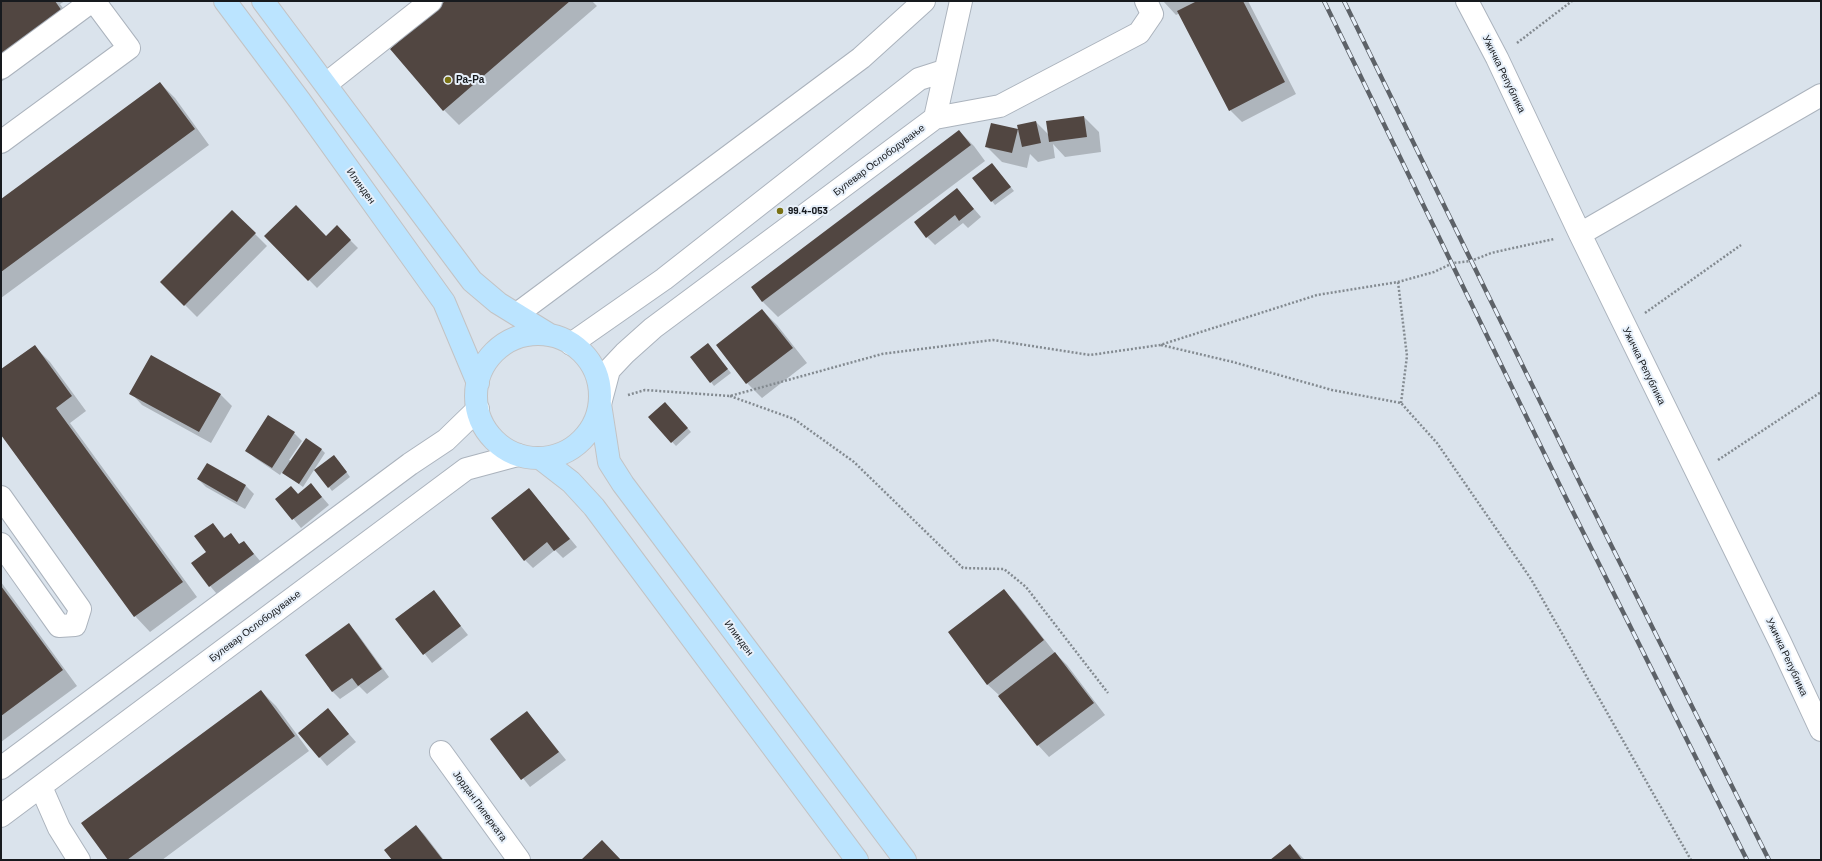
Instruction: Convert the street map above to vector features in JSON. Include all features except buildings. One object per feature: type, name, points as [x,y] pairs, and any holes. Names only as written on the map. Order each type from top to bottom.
[{"type":"main road","name":"Илинден","points":[[225,1],[304,107],[444,302],[478,383]]},
{"type":"main road","name":"Илинден","points":[[263,1],[472,282],[498,303],[550,335],[572,344],[582,352],[591,364],[597,376],[600,390],[600,404],[609,462],[623,484],[905,860]]},
{"type":"main road","name":"Илинден","points":[[550,335],[531,335],[513,340],[497,350],[485,365],[478,383],[476,396],[478,409],[483,424],[492,438],[504,448],[518,455],[540,458],[558,455],[573,447],[586,436],[595,421],[600,404]]},
{"type":"main road","name":"Илинден","points":[[540,458],[571,482],[594,507],[857,860]]},
{"type":"street","points":[[1,68],[93,1],[129,48],[1,142]]},
{"type":"street","points":[[326,84],[431,1]]},
{"type":"street","points":[[516,314],[861,58],[924,1]]},
{"type":"street","points":[[935,118],[944,71],[961,1]]},
{"type":"street","name":"Булевар Ослободување","points":[[600,404],[609,370],[625,353],[653,328],[935,118],[1000,106],[1139,33],[1152,14],[1146,1]]},
{"type":"street","name":"Ужичка Република","points":[[1467,1],[1497,58],[1580,234],[1780,642],[1821,730]]},
{"type":"street","points":[[572,344],[664,279],[919,79],[944,71]]},
{"type":"street","points":[[1580,234],[1821,96]]},
{"type":"street","points":[[1,768],[410,464],[446,440],[478,409]]},
{"type":"street","name":"Булевар Ослободување","points":[[1,816],[466,469],[518,455]]},
{"type":"street","points":[[1,497],[80,609],[75,625],[59,626],[1,544]]},
{"type":"street","name":"Јордан Пиперката","points":[[441,752],[519,860]]},
{"type":"street","points":[[41,786],[59,828],[79,860]]},
{"type":"path","points":[[1497,58],[1572,1]]},
{"type":"path","points":[[730,396],[882,354],[993,340],[1090,355],[1160,345],[1317,295],[1398,282],[1434,272],[1453,263],[1471,261],[1490,253],[1580,234]]},
{"type":"path","points":[[1626,327],[1741,245]]},
{"type":"path","points":[[1398,282],[1407,356],[1401,403]]},
{"type":"path","points":[[1160,345],[1233,362],[1332,390],[1401,403],[1438,443],[1531,579],[1691,860]]},
{"type":"path","points":[[600,404],[644,390],[730,396],[794,419],[854,462],[963,568],[1004,569],[1026,587],[1108,694]]},
{"type":"path","points":[[1698,474],[1821,392]]},
{"type":"railway","points":[[1324,1],[1563,492],[1747,860]]},
{"type":"railway","points":[[1344,1],[1583,489],[1769,860]]},
{"type":"place","name":"Ра-Ра","points":[[448,80]]},
{"type":"place","name":"99.4-053","points":[[780,211]]}]
